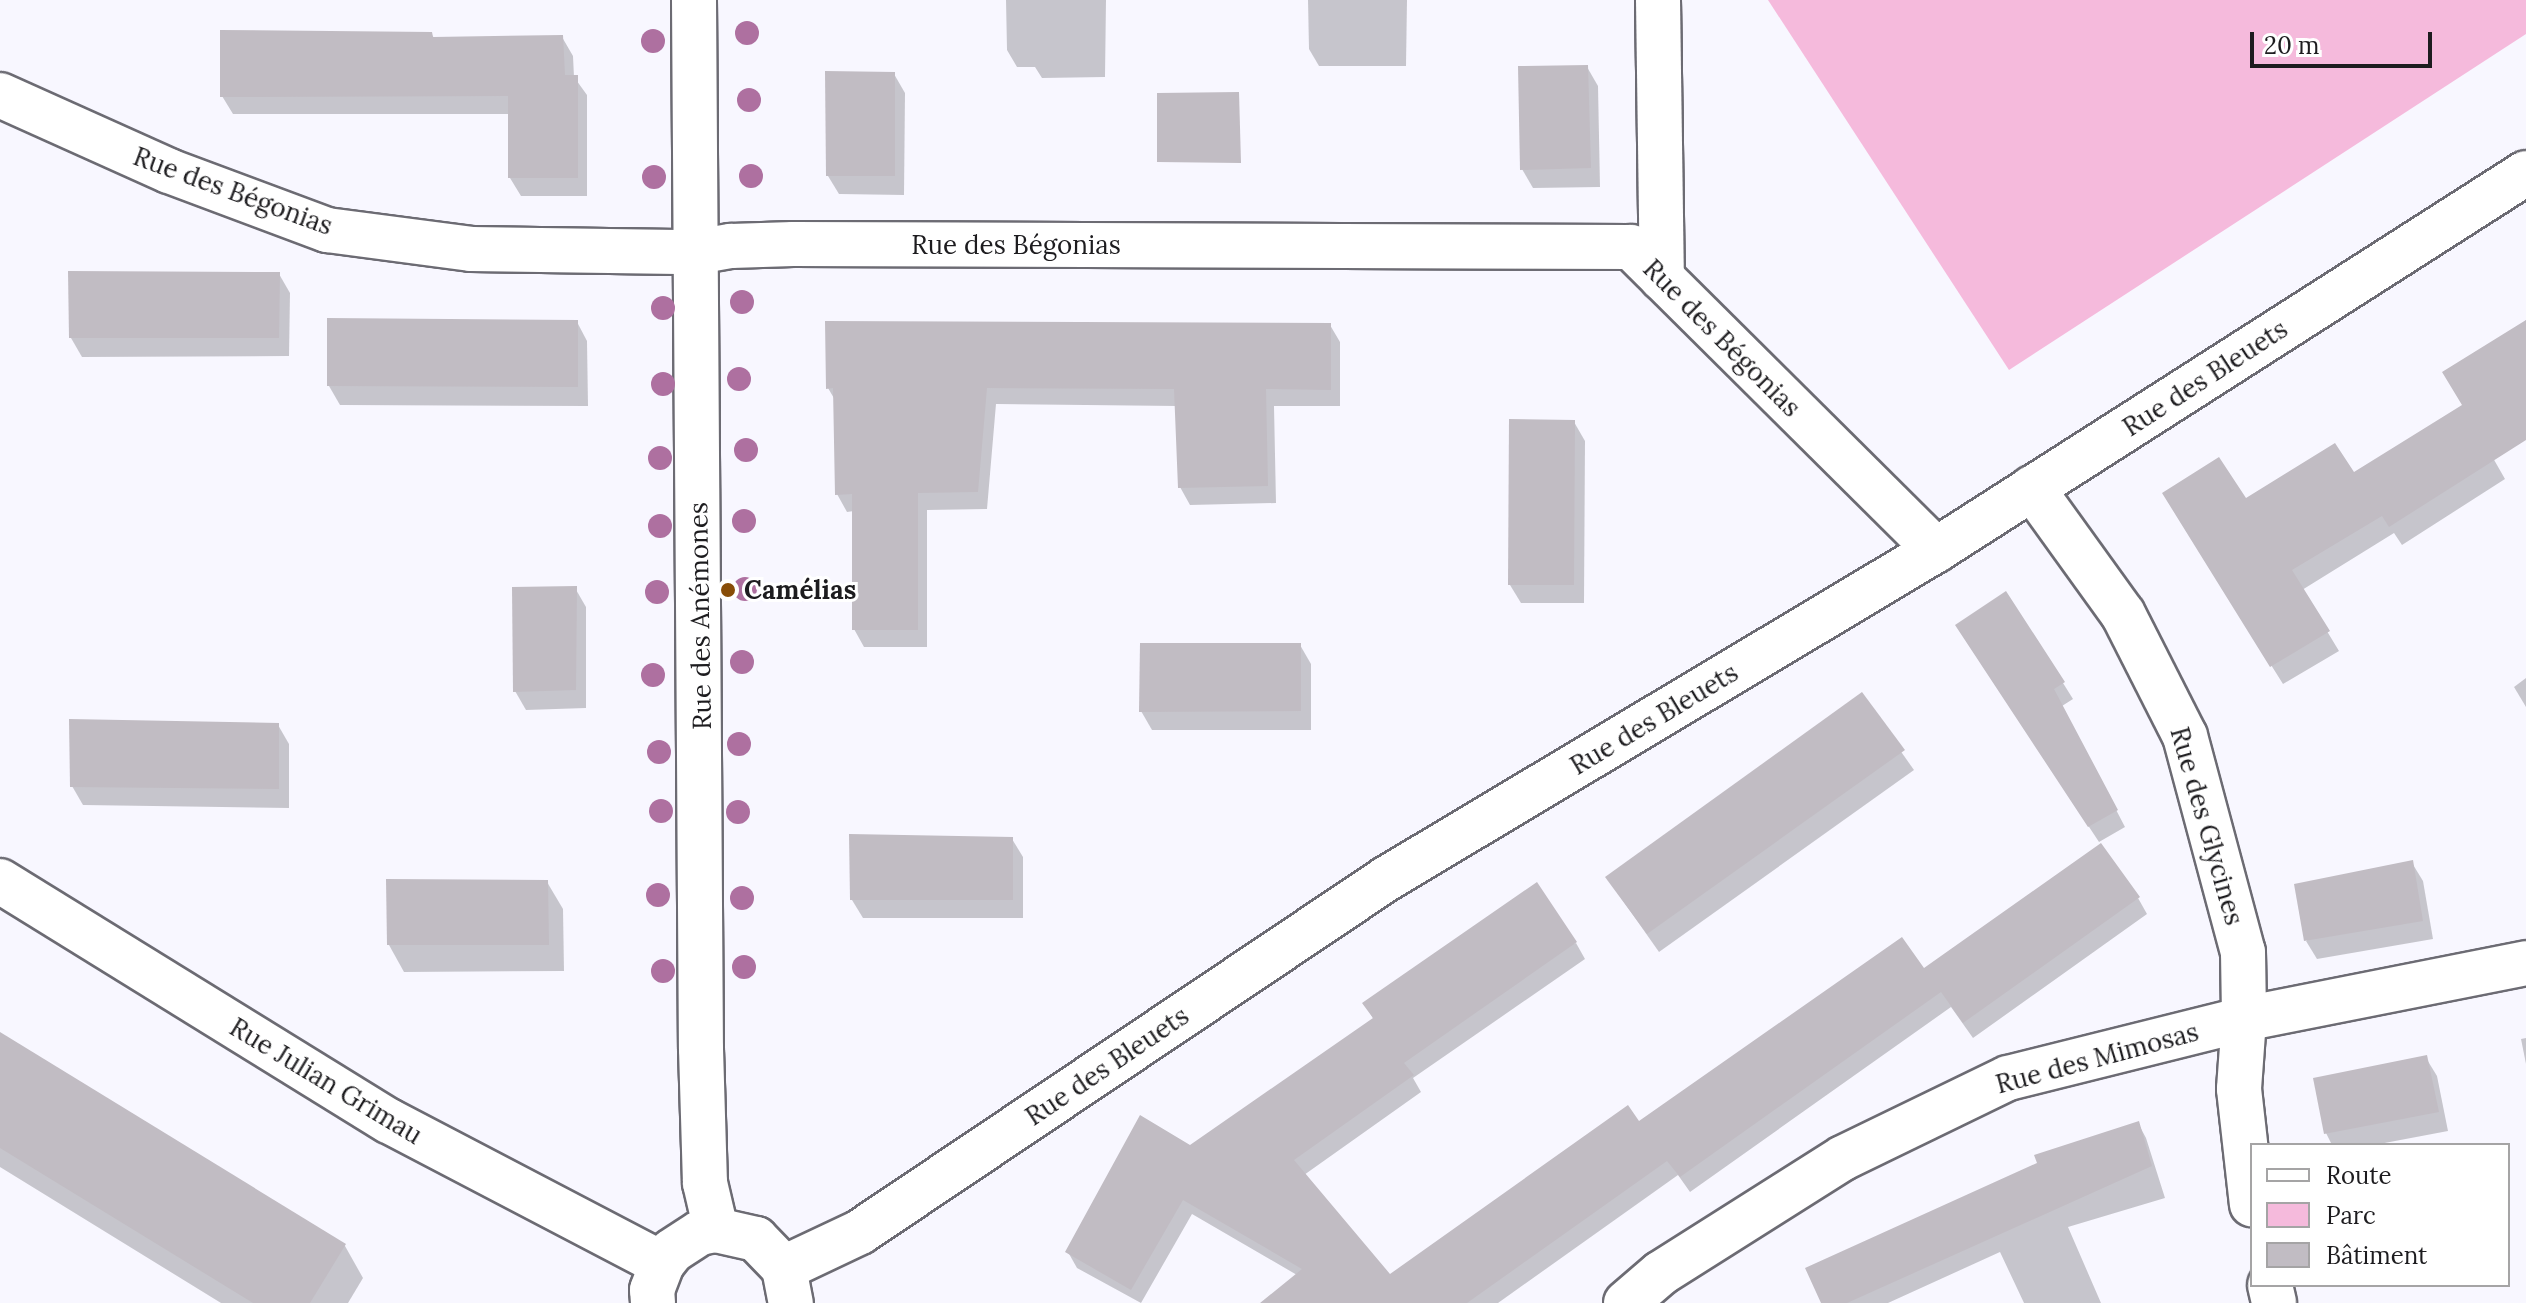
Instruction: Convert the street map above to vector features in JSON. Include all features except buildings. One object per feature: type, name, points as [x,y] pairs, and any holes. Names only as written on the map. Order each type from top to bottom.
[{"type":"street","name":"Rue des Anémones","points":[[694,0],[701,1049],[705,1183],[716,1230]]},
{"type":"street","points":[[1658,0],[1662,278]]},
{"type":"street","name":"Rue des Bégonias","points":[[0,95],[169,171],[327,230],[471,249],[696,252],[731,246],[793,244],[1631,247],[1936,550]]},
{"type":"street","name":"Rue des Bleuets","points":[[788,1286],[860,1232],[1386,879],[1936,550],[2526,173]]},
{"type":"street","name":"Rue des Glycines","points":[[2032,488],[2123,614],[2185,736],[2243,952],[2244,1019],[2239,1089],[2250,1186]]},
{"type":"street","name":"Rue Julian Grimau","points":[[0,881],[657,1284]]},
{"type":"street","name":"Rue des Mimosas","points":[[1626,1303],[1661,1273],[1843,1158],[2008,1078],[2244,1019],[2526,963]]},
{"type":"street","points":[[657,1284],[685,1240],[716,1230],[756,1239],[788,1286]]},
{"type":"green space","points":[[1768,0],[2526,0],[2526,34],[2009,370]]},
{"type":"place","name":"Camélias","points":[[728,590]]}]
